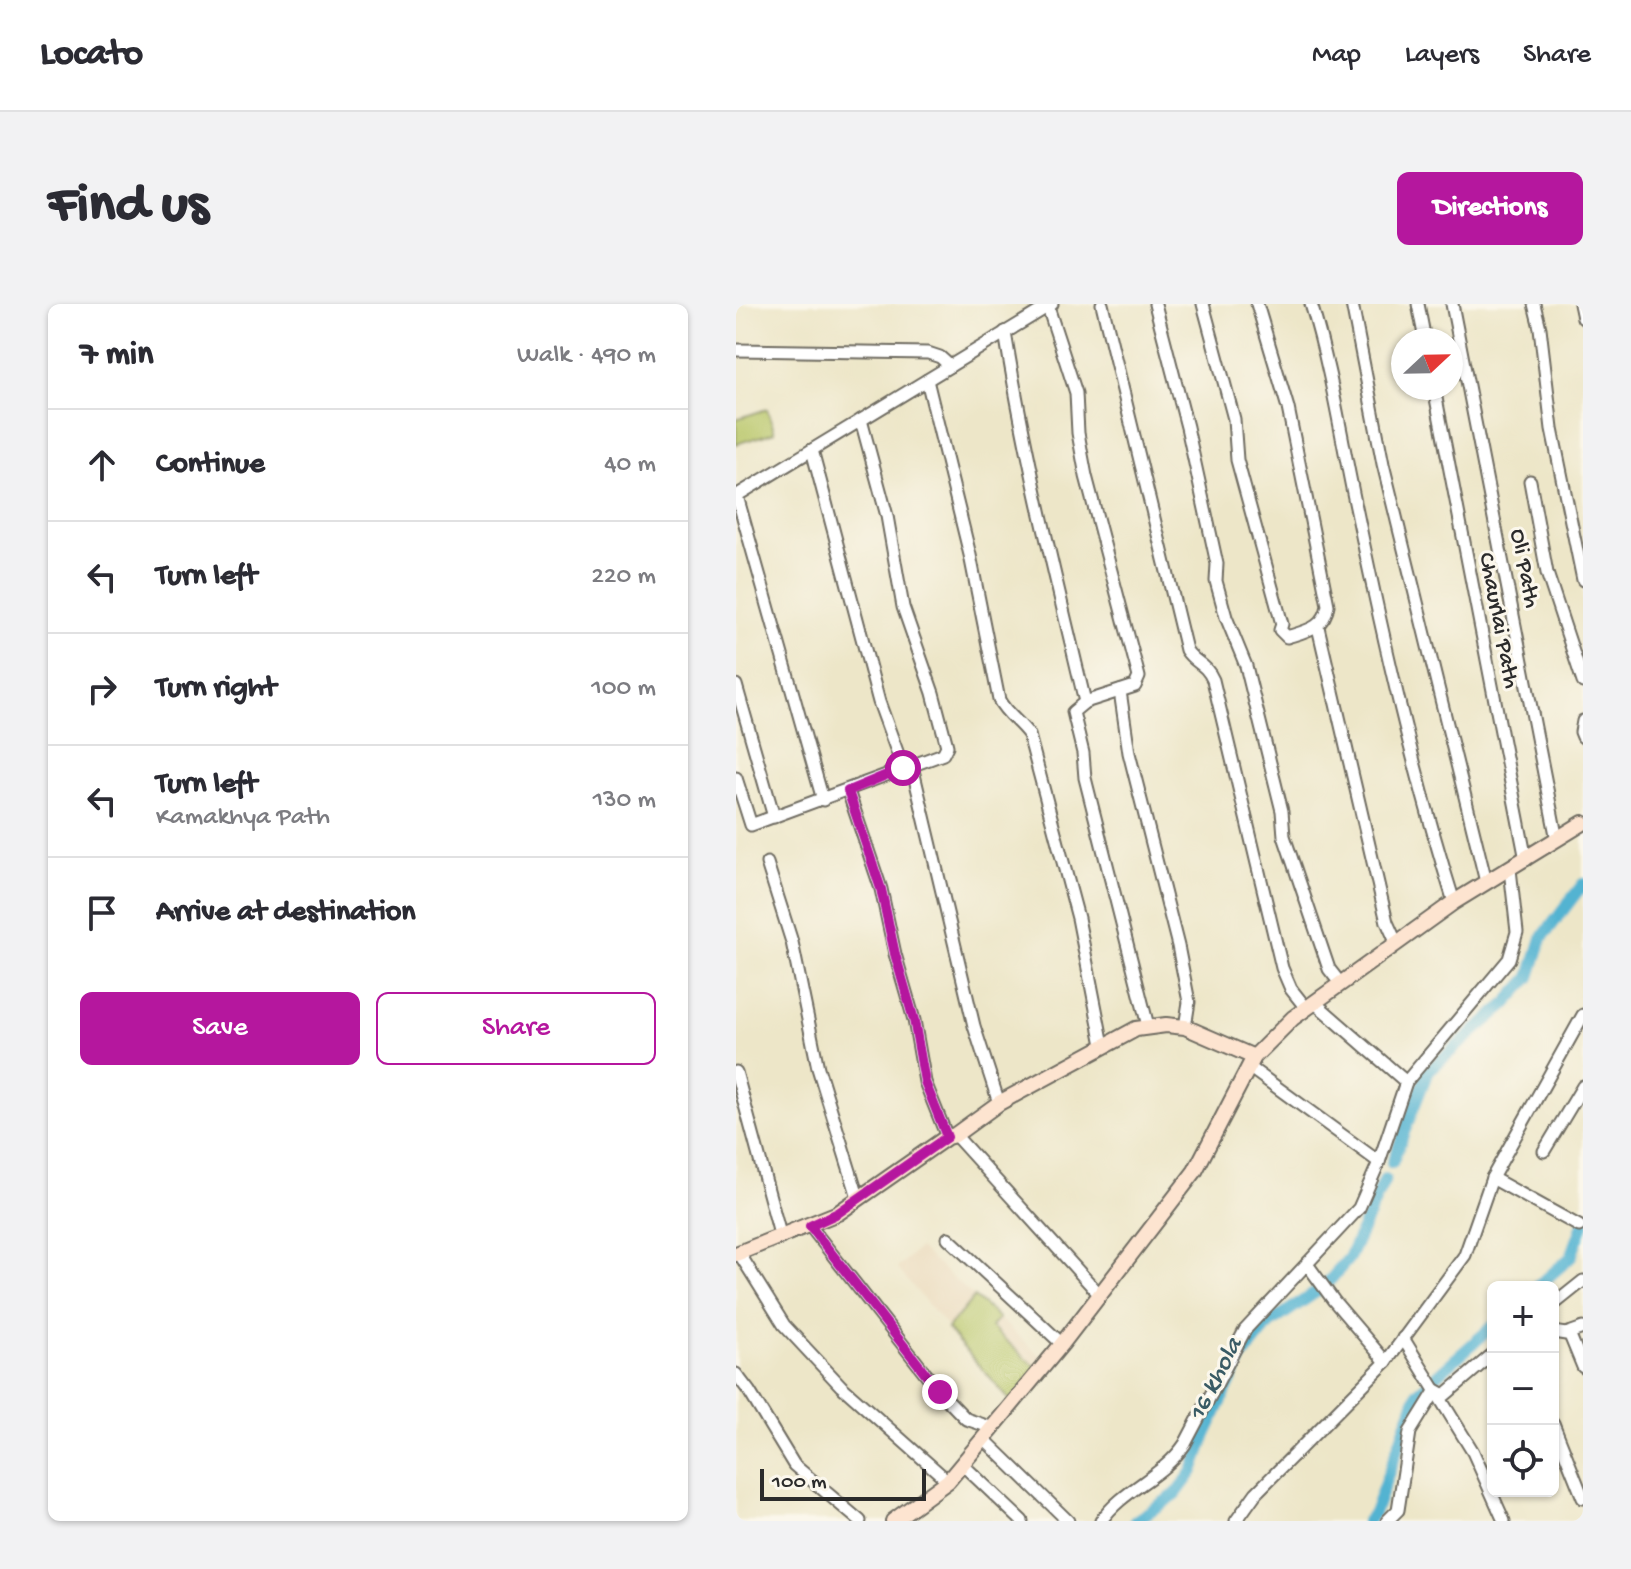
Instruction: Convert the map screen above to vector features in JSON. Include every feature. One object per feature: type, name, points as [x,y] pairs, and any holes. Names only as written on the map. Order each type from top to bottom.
[{"type":"street","points":[[1102,304],[1186,650],[1192,659],[1208,668],[1213,680],[1282,968],[1291,989],[1406,1082]]},
{"type":"street","points":[[1155,304],[1214,549],[1216,581],[1249,679],[1282,811],[1284,836],[1329,969],[1340,983]]},
{"type":"street","points":[[1203,304],[1234,419],[1237,460],[1282,624],[1280,630],[1287,637],[1318,627],[1328,605],[1288,408],[1257,304]]},
{"type":"street","points":[[1311,304],[1321,336],[1357,514],[1428,820],[1454,902]]},
{"type":"street","points":[[1352,304],[1383,464],[1486,882]]},
{"type":"street","points":[[1418,304],[1423,328]]},
{"type":"street","name":"Oli Path","points":[[1452,304],[1557,840]]},
{"type":"street","points":[[1534,304],[1540,328],[1552,429],[1583,580]]},
{"type":"street","points":[[1580,304],[1583,318]]},
{"type":"street","points":[[823,800],[736,496],[1049,305],[1076,393],[1078,433],[1086,476],[1139,677],[1135,686],[1085,702],[1073,712],[1083,753],[1085,778],[1148,1026]]},
{"type":"street","points":[[1005,332],[1042,521],[1085,702]]},
{"type":"street","points":[[736,350],[928,353],[940,357],[950,366]]},
{"type":"street","points":[[927,380],[970,555],[999,700],[1006,715],[1029,735],[1078,918],[1103,1045]]},
{"type":"street","name":"Chaurlai Path","points":[[1436,400],[1526,860]]},
{"type":"street","points":[[736,778],[751,825],[943,754],[947,746],[933,693],[903,607],[887,516],[861,420]]},
{"type":"street","points":[[812,450],[875,687],[907,767],[974,1026],[999,1103]]},
{"type":"street","points":[[1530,481],[1547,573],[1583,682]]},
{"type":"street","points":[[1318,627],[1387,922],[1396,942]]},
{"type":"street","points":[[736,685],[774,817]]},
{"type":"street","points":[[1120,691],[1129,753],[1178,946],[1189,1002],[1185,1027]]},
{"type":"street","points":[[1583,721],[1583,737]]},
{"type":"street","points":[[848,791],[881,889],[914,1020],[925,1082],[951,1136],[1100,1295]]},
{"type":"street","points":[[893,1521],[948,1481],[1062,1344],[1195,1171],[1252,1062],[1310,1005],[1396,942],[1454,902],[1583,823]]},
{"type":"street","points":[[767,863],[792,942],[818,1068],[858,1197]]},
{"type":"street","points":[[1101,1521],[1111,1506],[1173,1462],[1245,1330],[1359,1208],[1379,1162],[1406,1082],[1509,959],[1517,932],[1510,869]]},
{"type":"street","points":[[1236,1521],[1256,1493],[1386,1362],[1465,1255],[1492,1178],[1583,1015]]},
{"type":"street","points":[[948,1481],[841,1386],[784,1325],[738,1254],[838,1213],[999,1103],[1103,1045],[1148,1026],[1185,1027],[1252,1062],[1379,1162]]},
{"type":"street","points":[[736,1072],[781,1238]]},
{"type":"street","points":[[1544,1151],[1583,1086]]},
{"type":"street","points":[[1492,1178],[1579,1226]]},
{"type":"street","points":[[810,1226],[940,1392],[966,1419],[989,1434],[1068,1521]]},
{"type":"street","points":[[948,1238],[1062,1344]]},
{"type":"street","points":[[1308,1266],[1386,1362]]},
{"type":"street","points":[[1559,1300],[1583,1281]]},
{"type":"street","points":[[1559,1332],[1569,1333],[1583,1328]]},
{"type":"street","points":[[1569,1333],[1583,1367]]},
{"type":"street","points":[[1403,1338],[1473,1452],[1504,1521]]},
{"type":"street","points":[[1437,1392],[1445,1395],[1487,1359]]},
{"type":"street","points":[[736,1374],[794,1465],[860,1521]]},
{"type":"street","points":[[1387,1521],[1398,1510],[1410,1432],[1437,1392]]},
{"type":"street","points":[[1554,1425],[1583,1498]]},
{"type":"street","points":[[962,1464],[1022,1521]]},
{"type":"shaded area","points":[[919,1248],[1048,1362],[1013,1404],[897,1268]]},
{"type":"green space","points":[[767,409],[775,432],[736,444],[736,419]]},
{"type":"green space","points":[[974,1297],[999,1318],[991,1327],[1040,1371],[1013,1404],[947,1329]]},
{"type":"waterway","name":"16 khola","points":[[1392,1163],[1428,1071],[1505,1005],[1530,977],[1542,938],[1583,884]]},
{"type":"waterway","name":"16 khola","points":[[1135,1521],[1176,1494],[1193,1471],[1241,1359],[1269,1324],[1325,1286],[1349,1258],[1385,1179]]},
{"type":"waterway","points":[[1544,1281],[1571,1257],[1583,1224]]},
{"type":"waterway","points":[[1367,1521],[1374,1513],[1418,1392],[1487,1331]]},
{"type":"route","points":[[903,768],[848,791],[881,889],[914,1020],[925,1082],[947,1137],[838,1213],[810,1226],[940,1392]]}]
